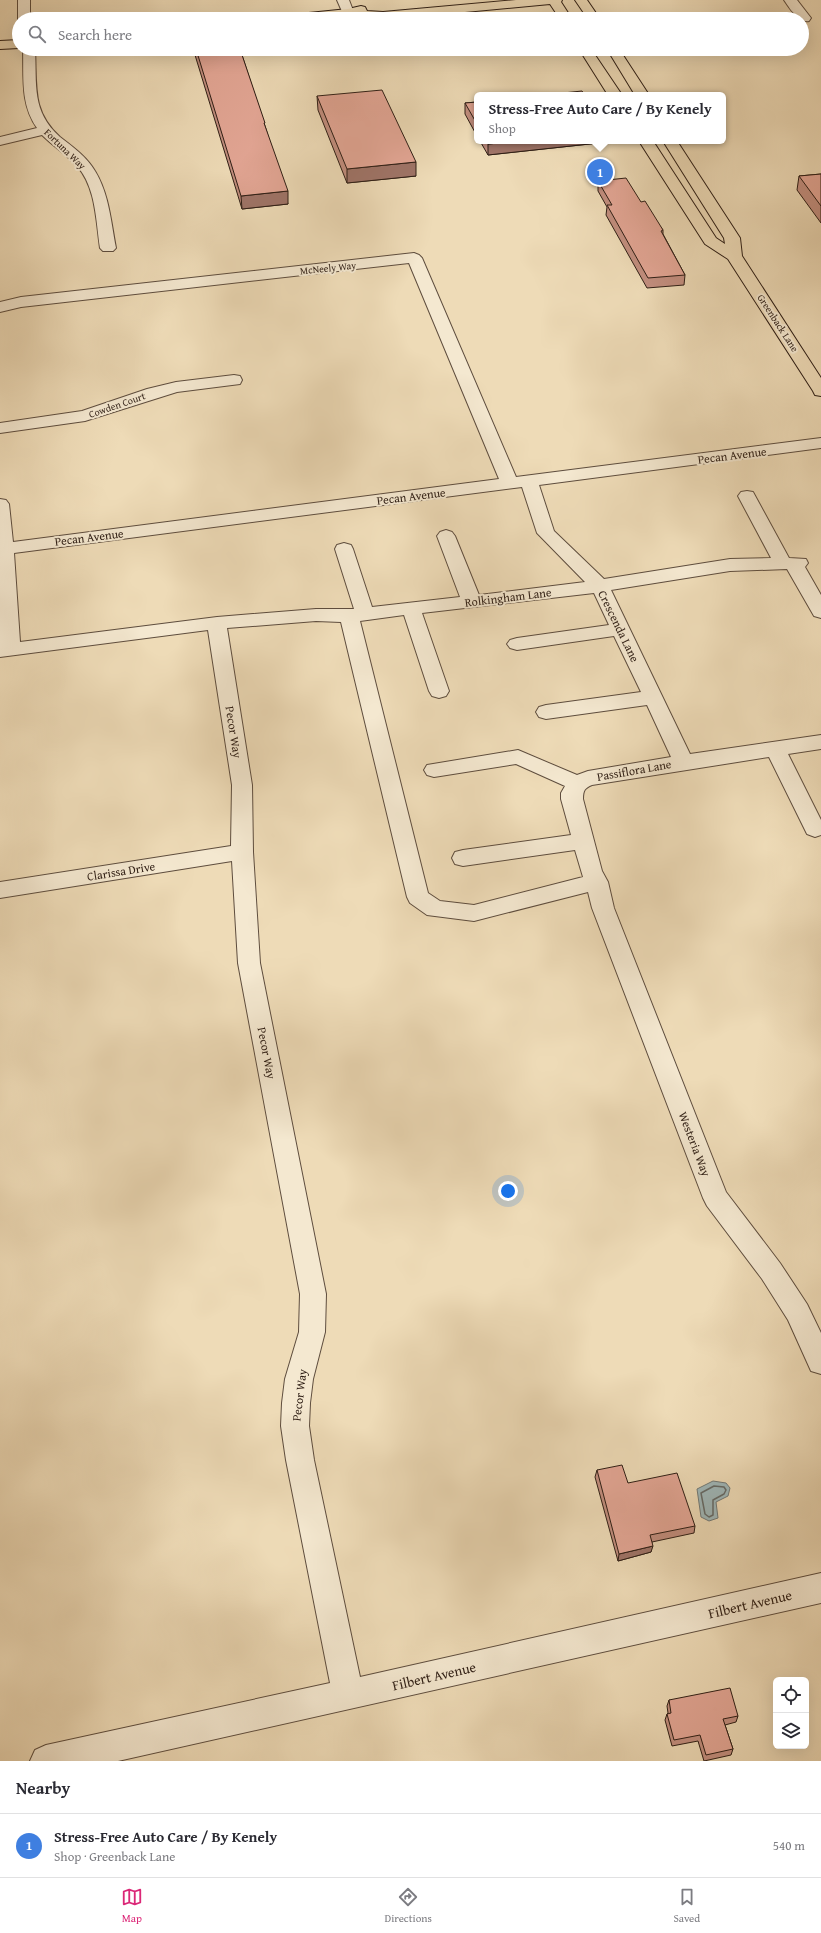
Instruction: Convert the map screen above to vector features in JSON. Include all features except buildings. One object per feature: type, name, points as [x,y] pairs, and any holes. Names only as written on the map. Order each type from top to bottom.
[{"type":"main road","points":[[352,12],[378,6],[434,0]]},
{"type":"main road","points":[[426,12],[554,0],[562,12]]},
{"type":"main road","points":[[581,0],[589,12]]},
{"type":"main road","points":[[0,45],[12,44]]},
{"type":"main road","points":[[589,56],[613,92]]},
{"type":"main road","points":[[617,56],[640,92]]},
{"type":"main road","points":[[603,78],[620,81],[626,92]]},
{"type":"main road","name":"Greenback Lane","points":[[648,144],[710,241],[734,256],[821,391]]},
{"type":"main road","name":"Greenback Lane","points":[[672,144],[732,238],[734,256]]},
{"type":"main road","points":[[662,167],[676,172],[688,183],[699,186]]},
{"type":"main road","points":[[676,189],[692,196],[705,213],[719,216]]},
{"type":"street","points":[[24,0],[24,12]]},
{"type":"street","points":[[342,0],[348,12]]},
{"type":"street","points":[[790,0],[800,12]]},
{"type":"street","name":"Fortuna Way","points":[[28,56],[32,108],[45,130],[69,151],[89,172],[97,190],[108,248]]},
{"type":"street","points":[[0,141],[45,130]]},
{"type":"street","name":"McNeely Way","points":[[0,307],[22,302],[414,258],[510,484]]},
{"type":"street","name":"Cowden Court","points":[[0,428],[85,416],[153,393],[176,387],[234,380]]},
{"type":"street","name":"Pecan Avenue","points":[[3,549],[821,443]]},
{"type":"street","name":"Crescenda Lane","points":[[529,480],[546,533],[600,586],[684,762]]},
{"type":"street","points":[[748,496],[792,563],[821,612]]},
{"type":"street","points":[[0,504],[3,549],[5,651],[217,623]]},
{"type":"street","points":[[446,536],[472,602]]},
{"type":"street","points":[[344,549],[357,616],[418,897],[435,909],[474,913],[597,882],[591,871],[572,799],[572,793],[577,783],[518,757],[434,770]]},
{"type":"street","name":"Rolkingham Lane","points":[[217,623],[316,615],[357,616],[600,586],[730,565],[792,563]]},
{"type":"street","points":[[411,609],[439,691]]},
{"type":"street","name":"Pecor Way","points":[[217,623],[242,785],[242,852],[249,963],[313,1294],[312,1332],[298,1379],[295,1426],[300,1460],[348,1695]]},
{"type":"street","points":[[517,644],[621,629]]},
{"type":"street","points":[[546,712],[653,697]]},
{"type":"street","name":"Passiflora Lane","points":[[577,783],[588,778],[821,742]]},
{"type":"street","points":[[775,749],[816,829]]},
{"type":"street","points":[[464,858],[583,841]]},
{"type":"street","name":"Clarissa Drive","points":[[0,890],[242,852]]},
{"type":"street","name":"Westeria Way","points":[[597,882],[603,908],[716,1198],[771,1271],[798,1312],[821,1362]]},
{"type":"street","name":"Filbert Avenue","points":[[46,1761],[348,1695],[821,1588]]},
{"type":"water","points":[[713,1481],[726,1483],[730,1488],[728,1496],[716,1502],[718,1518],[709,1521],[701,1517],[697,1489]]},
{"type":"place","name":"Stress-Free Auto Care / By Kenely","points":[[600,172]]}]
